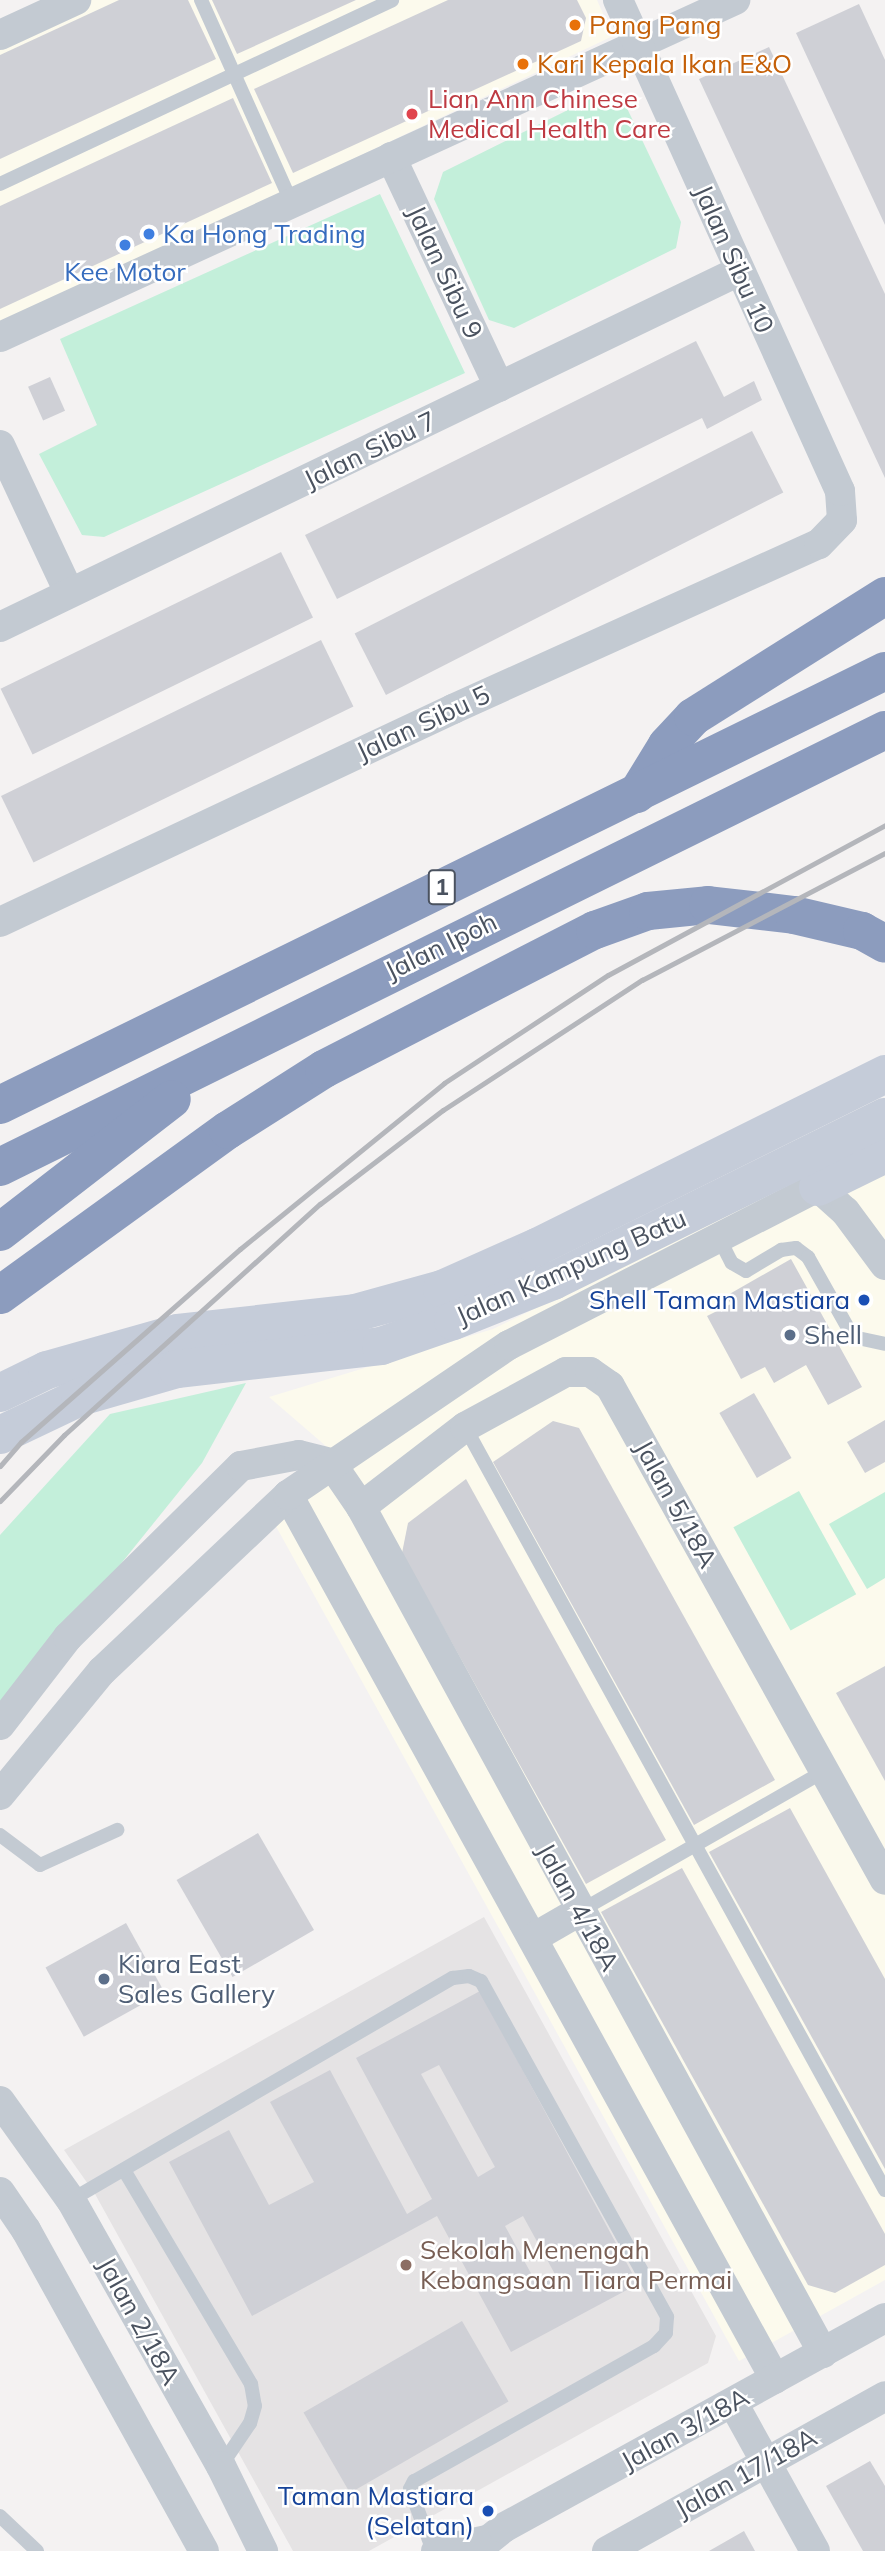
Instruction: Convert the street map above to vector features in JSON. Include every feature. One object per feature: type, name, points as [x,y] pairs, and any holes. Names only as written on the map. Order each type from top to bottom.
[{"type":"highway","points":[[637,794],[667,745],[693,717],[873,602]]},
{"type":"highway","name":"Jalan Ipoh","points":[[0,1105],[885,671]]},
{"type":"highway","name":"Jalan Ipoh","points":[[0,1167],[249,1040],[885,730]]},
{"type":"highway","points":[[0,1295],[228,1130],[324,1069],[595,930],[648,911],[708,905],[794,915],[862,931],[885,944]]},
{"type":"highway","points":[[0,1233],[249,1040]]},
{"type":"street","points":[[0,35],[76,0]]},
{"type":"street","name":"Jalan Sibu 10","points":[[618,0],[840,491],[842,520]]},
{"type":"street","points":[[0,337],[735,0]]},
{"type":"street","name":"Jalan Sibu 9","points":[[391,157],[499,387]]},
{"type":"street","name":"Jalan Sibu 7","points":[[0,627],[739,271]]},
{"type":"street","points":[[0,446],[69,592]]},
{"type":"street","name":"Jalan Sibu 5","points":[[0,922],[453,709],[819,544],[842,520]]},
{"type":"street","name":"Jalan Kampung Batu","points":[[0,1393],[47,1370],[178,1333],[355,1313],[442,1289],[537,1247],[885,1074]]},
{"type":"street","name":"Jalan Kampung Batu","points":[[0,1435],[80,1397],[177,1369],[381,1346],[453,1321],[553,1281],[885,1117]]},
{"type":"street","points":[[0,1795],[102,1671],[288,1495],[331,1463],[509,1345],[885,1154]]},
{"type":"street","points":[[818,1187],[845,1211],[885,1265]]},
{"type":"street","name":"Jalan 5/18A","points":[[361,1507],[465,1427],[566,1372],[590,1372],[610,1385],[884,1876]]},
{"type":"street","points":[[0,1725],[68,1637],[241,1466],[299,1455],[331,1463]]},
{"type":"street","name":"Jalan 4/18A","points":[[331,1463],[361,1507],[823,2353]]},
{"type":"street","name":"Jalan 4/18A","points":[[288,1495],[775,2379]]},
{"type":"street","points":[[533,1938],[580,1911]]},
{"type":"street","name":"Jalan 2/18A","points":[[0,2101],[71,2200],[221,2466],[263,2551]]},
{"type":"street","name":"Jalan 2/18A","points":[[0,2192],[204,2551]]},
{"type":"street","name":"Jalan 3/18A","points":[[435,2551],[480,2546],[885,2318]]},
{"type":"street","name":"Jalan 17/18A","points":[[607,2551],[885,2396]]},
{"type":"street","points":[[733,2403],[815,2551]]},
{"type":"lane","points":[[201,0],[292,203]]},
{"type":"lane","points":[[0,184],[392,0]]},
{"type":"lane","points":[[719,1238],[732,1264],[746,1271],[781,1250],[796,1248],[808,1257],[853,1337],[867,1344],[885,1344]]},
{"type":"lane","points":[[465,1427],[885,2190]]},
{"type":"lane","points":[[580,1911],[824,1771]]},
{"type":"lane","points":[[0,1835],[40,1865],[117,1830]]},
{"type":"lane","points":[[71,2200],[453,1978],[469,1976],[481,1980],[667,2316],[666,2333],[653,2346],[414,2481],[410,2489],[435,2551]]},
{"type":"lane","points":[[124,2170],[251,2384],[255,2406],[250,2424],[221,2466]]},
{"type":"lane","points":[[0,2516],[37,2551]]},
{"type":"shaded area","points":[[50,0],[597,0],[613,36],[0,326],[0,23]]},
{"type":"shaded area","points":[[885,1138],[885,2280],[739,2361],[263,1503],[327,1447],[269,1397],[493,1329]]},
{"type":"shaded area","name":"Sekolah Menengah Kebangsaan Tiara Permai","points":[[484,1917],[716,2336],[708,2363],[369,2551],[293,2551],[95,2194],[64,2150]]},
{"type":"green space","points":[[598,95],[625,104],[681,222],[676,248],[514,328],[489,320],[434,199],[443,172]]},
{"type":"green space","points":[[380,194],[465,373],[104,537],[82,535],[39,454],[97,425],[60,339]]},
{"type":"green space","points":[[246,1383],[202,1463],[0,1714],[0,1535],[110,1414]]},
{"type":"green space","points":[[799,1491],[856,1594],[791,1631],[733,1527]]},
{"type":"green space","points":[[885,1492],[885,1578],[867,1589],[829,1524]]},
{"type":"building","points":[[119,0],[188,0],[216,59],[0,159],[0,55]]},
{"type":"building","points":[[212,0],[356,0],[237,54]]},
{"type":"building","points":[[448,0],[577,0],[586,18],[581,41],[293,173],[254,89]]},
{"type":"building","points":[[859,4],[885,60],[885,225],[796,33]]},
{"type":"building","points":[[769,47],[885,294],[885,478],[699,79]]},
{"type":"building","points":[[233,98],[272,183],[0,309],[0,206]]},
{"type":"building","points":[[696,341],[724,397],[754,381],[762,400],[707,429],[702,418],[337,599],[305,535]]},
{"type":"building","points":[[50,377],[65,411],[43,421],[28,387]]},
{"type":"building","points":[[752,431],[783,492],[386,695],[355,633]]},
{"type":"building","points":[[281,552],[313,618],[33,754],[1,689]]},
{"type":"building","points":[[321,640],[353,707],[33,863],[1,796]]},
{"type":"building","name":"Shell","points":[[791,1259],[862,1387],[828,1405],[806,1365],[774,1383],[765,1367],[741,1379],[707,1316],[731,1304],[726,1296]]},
{"type":"building","points":[[754,1393],[792,1458],[757,1478],[719,1413]]},
{"type":"building","points":[[885,1420],[885,1462],[865,1473],[847,1442]]},
{"type":"building","points":[[553,1421],[579,1428],[775,1780],[694,1825],[493,1462]]},
{"type":"building","points":[[466,1479],[666,1840],[586,1884],[402,1553],[408,1523]]},
{"type":"building","points":[[885,1666],[885,1781],[836,1693]]},
{"type":"building","points":[[790,1808],[885,1979],[885,2169],[709,1852]]},
{"type":"building","points":[[258,1833],[314,1930],[233,1977],[177,1880]]},
{"type":"building","points":[[682,1868],[885,2234],[885,2265],[835,2293],[808,2285],[601,1912]]},
{"type":"building","name":"Kiara East Sales Gallery","points":[[126,1923],[164,1992],[84,2037],[46,1968]]},
{"type":"building","points":[[480,1991],[638,2284],[511,2352],[437,2216],[252,2316],[169,2162],[229,2130],[269,2205],[314,2182],[270,2102],[330,2070],[407,2214],[432,2199],[356,2058]],"holes":[[[439,2065],[495,2167],[478,2177],[421,2074]],[[523,2216],[556,2276],[538,2286],[505,2226]]]},
{"type":"building","points":[[462,2321],[508,2402],[350,2493],[304,2412]]},
{"type":"building","points":[[870,2461],[885,2486],[885,2551],[863,2551],[826,2486]]},
{"type":"building","points":[[744,2531],[755,2551],[709,2551]]},
{"type":"railway","points":[[0,1466],[21,1442],[240,1249],[444,1083],[608,975],[885,825]]},
{"type":"railway","points":[[0,1501],[64,1435],[320,1204],[443,1110],[642,980],[885,853]]},
{"type":"place","name":"Pang Pang","points":[[575,25]]},
{"type":"place","name":"Kari Kepala Ikan E&O","points":[[523,64]]},
{"type":"place","name":"Lian Ann Chinese Medical Health Care","points":[[412,114]]},
{"type":"place","name":"Ka Hong Trading","points":[[149,234]]},
{"type":"place","name":"Kee Motor","points":[[125,245]]},
{"type":"place","name":"Shell Taman Mastiara","points":[[864,1300]]},
{"type":"place","name":"Shell","points":[[790,1335]]},
{"type":"place","name":"Kiara East Sales Gallery","points":[[104,1979]]},
{"type":"place","name":"Sekolah Menengah Kebangsaan Tiara Permai","points":[[406,2265]]},
{"type":"place","name":"Taman Mastiara (Selatan)","points":[[488,2511]]}]
